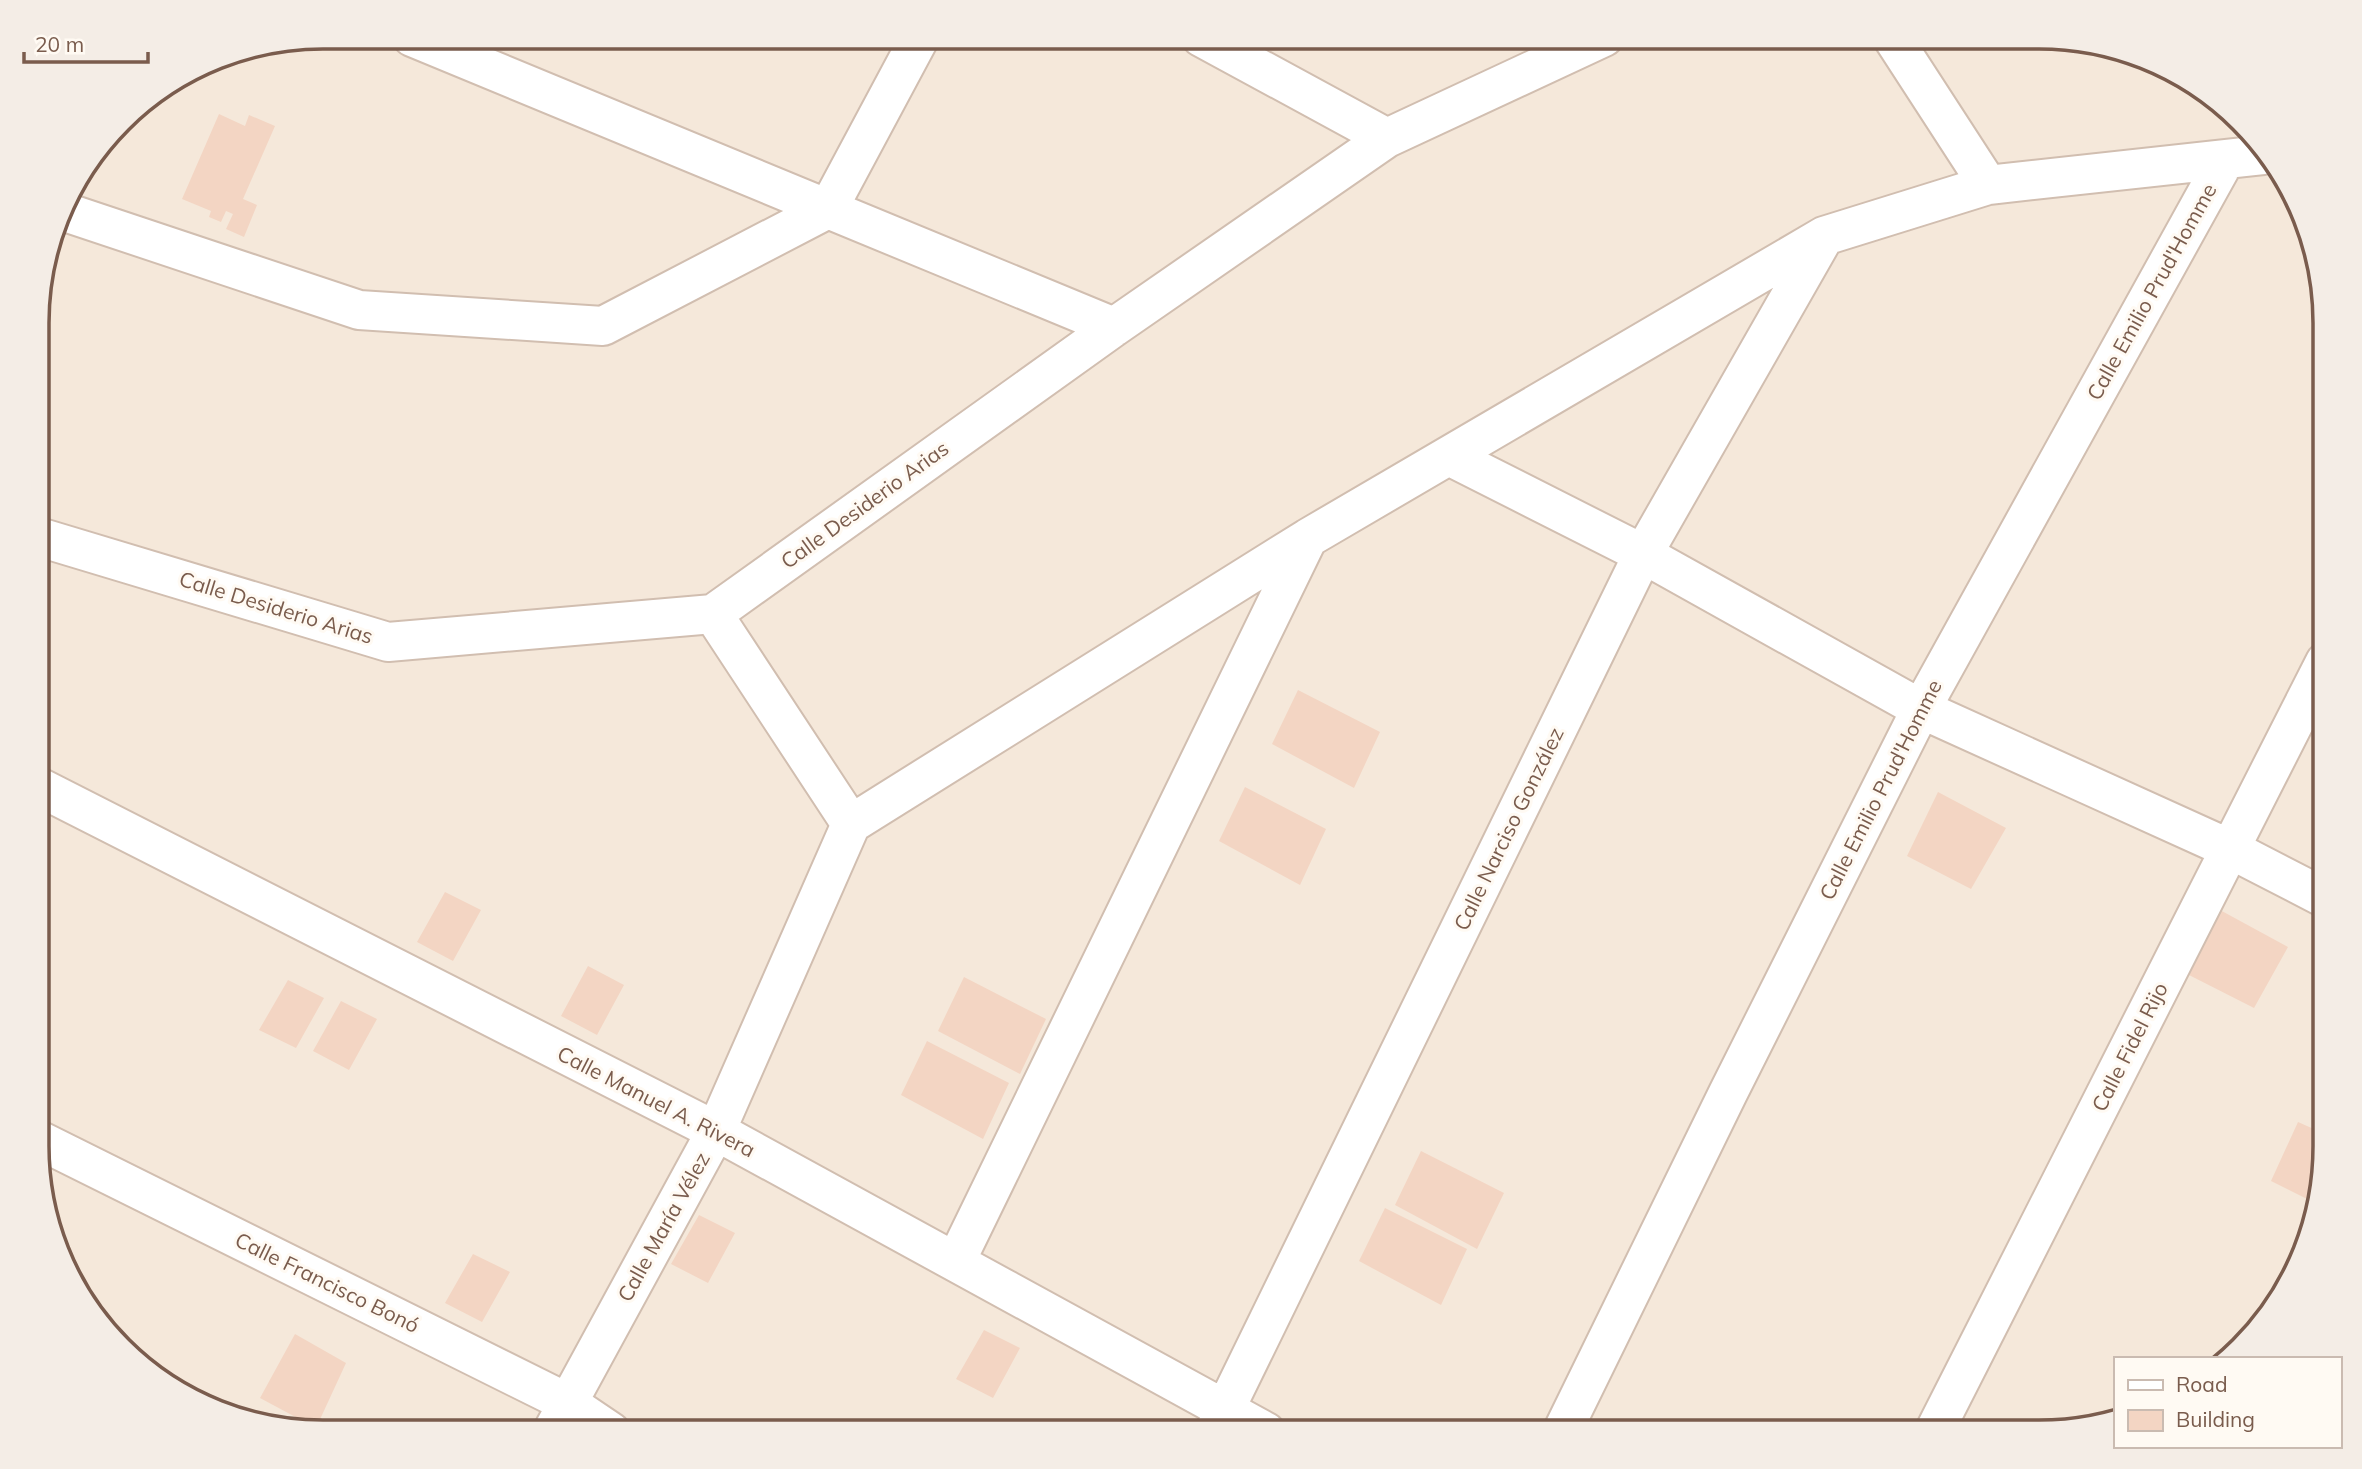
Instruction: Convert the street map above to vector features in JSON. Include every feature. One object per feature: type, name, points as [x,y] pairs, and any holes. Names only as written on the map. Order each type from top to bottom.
[{"type":"street","points":[[441,49],[1114,327]]},
{"type":"street","points":[[72,214],[359,310],[603,326],[828,209],[914,49]]},
{"type":"street","points":[[1223,49],[1387,138]]},
{"type":"street","name":"Calle Desiderio Arias","points":[[49,540],[387,642],[713,614],[1114,327],[1387,138],[1578,49]]},
{"type":"street","points":[[1900,49],[1988,185]]},
{"type":"street","points":[[713,614],[851,824],[1308,538],[1824,236],[1988,185],[2256,156]]},
{"type":"street","name":"Calle Emilio Prud'Homme","points":[[1568,1420],[1921,709],[2225,160]]},
{"type":"street","name":"Calle Narciso González","points":[[1219,1420],[1643,554],[1824,236]]},
{"type":"street","points":[[1449,456],[1643,554],[1921,709],[2230,849],[2313,892]]},
{"type":"street","points":[[956,1261],[1308,538]]},
{"type":"street","name":"Calle Fidel Rijo","points":[[1940,1420],[2313,686]]},
{"type":"street","name":"Calle Manuel A. Rivera","points":[[49,792],[716,1132],[956,1261],[1217,1420]]},
{"type":"street","name":"Calle María Vélez","points":[[560,1418],[716,1132],[851,824]]},
{"type":"street","name":"Calle Francisco Bonó","points":[[49,1145],[560,1418]]},
{"type":"shaded area","points":[[2039,49],[2075,51],[2110,58],[2160,77],[2191,95],[2233,129],[2267,171],[2292,218],[2304,252],[2311,287],[2313,1146],[2311,1182],[2304,1217],[2285,1267],[2267,1298],[2245,1327],[2214,1357],[2114,1357],[2114,1410],[2075,1418],[2039,1420],[323,1420],[287,1418],[252,1411],[202,1392],[171,1374],[129,1340],[95,1298],[70,1251],[58,1217],[51,1182],[51,287],[58,252],[77,202],[95,171],[129,129],[171,95],[202,77],[252,58],[287,51]]},
{"type":"building","points":[[219,114],[245,126],[249,115],[275,126],[243,199],[257,205],[244,237],[226,229],[233,214],[226,211],[221,222],[209,217],[211,211],[182,199]]},
{"type":"building","points":[[1298,690],[1380,732],[1354,788],[1272,744]]},
{"type":"building","points":[[1245,787],[1326,829],[1300,885],[1219,841]]},
{"type":"building","points":[[1938,792],[2006,828],[1971,889],[1907,856]]},
{"type":"building","points":[[445,892],[481,910],[453,961],[417,942]]},
{"type":"building","points":[[2220,910],[2288,947],[2254,1008],[2189,975]]},
{"type":"building","points":[[588,966],[624,985],[597,1035],[561,1016]]},
{"type":"building","points":[[964,977],[1046,1019],[1020,1074],[938,1031]]},
{"type":"building","points":[[288,980],[324,998],[296,1048],[259,1030]]},
{"type":"building","points":[[341,1001],[377,1019],[349,1070],[313,1051]]},
{"type":"building","points":[[927,1041],[1009,1083],[983,1139],[901,1095]]},
{"type":"building","points":[[2298,1122],[2313,1129],[2308,1199],[2271,1181]]},
{"type":"building","points":[[1421,1151],[1504,1193],[1477,1249],[1395,1205]]},
{"type":"building","points":[[1385,1208],[1467,1249],[1441,1305],[1359,1261]]},
{"type":"building","points":[[699,1215],[735,1233],[708,1283],[671,1264]]},
{"type":"building","points":[[473,1254],[510,1272],[482,1322],[445,1303]]},
{"type":"building","points":[[984,1330],[1020,1348],[993,1398],[956,1379]]},
{"type":"building","points":[[295,1334],[346,1363],[320,1420],[299,1419],[260,1398]]}]
